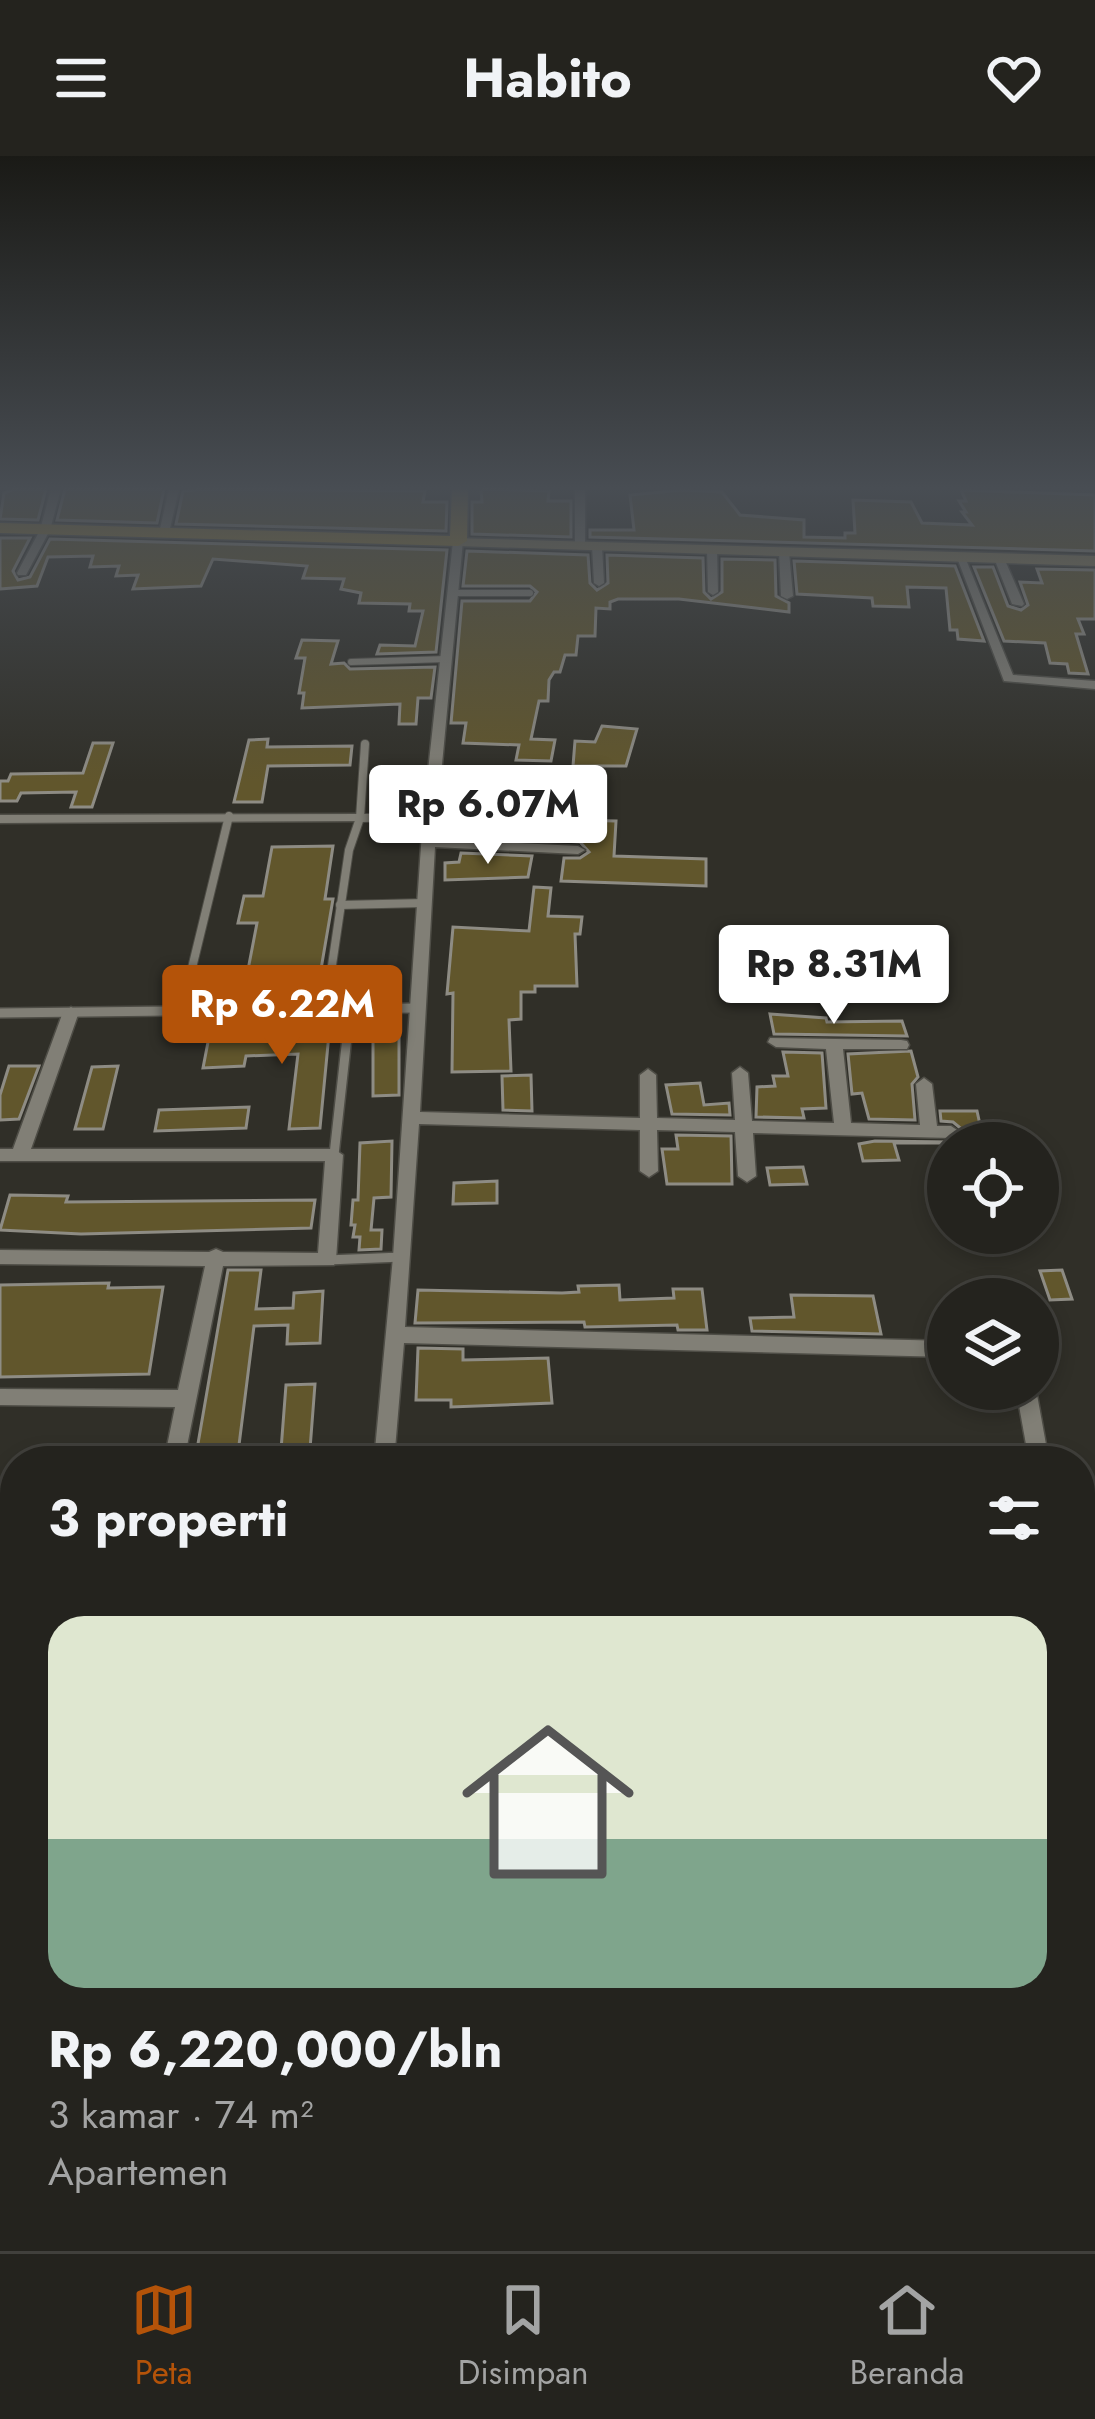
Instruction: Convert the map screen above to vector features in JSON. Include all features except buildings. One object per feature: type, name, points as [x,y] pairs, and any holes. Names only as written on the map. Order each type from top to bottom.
[{"type":"street","points":[[385,1446],[430,818],[454,587]]},
{"type":"street","points":[[712,587],[712,592]]},
{"type":"street","points":[[787,587],[788,596]]},
{"type":"street","points":[[972,587],[1008,678],[1095,686]]},
{"type":"street","points":[[1011,587],[1018,604]]},
{"type":"street","points":[[0,819],[360,818]]},
{"type":"street","points":[[429,844],[578,850]]},
{"type":"street","points":[[0,1257],[216,1256],[327,1261],[334,1155],[10,1155],[71,1012]]},
{"type":"street","points":[[776,1042],[901,1046]]},
{"type":"street","points":[[834,1043],[843,1129]]},
{"type":"street","points":[[740,1073],[747,1176]]},
{"type":"street","points":[[648,1075],[649,1171]]},
{"type":"street","points":[[924,1084],[928,1122]]},
{"type":"street","points":[[412,1118],[927,1131]]},
{"type":"street","points":[[178,1446],[216,1256]]},
{"type":"street","points":[[393,1335],[927,1348]]},
{"type":"street","points":[[0,1397],[187,1399]]},
{"type":"street","points":[[1029,1410],[1036,1446]]},
{"type":"lane","points":[[454,593],[530,593]]},
{"type":"lane","points":[[351,662],[446,659]]},
{"type":"lane","points":[[326,1008],[349,850],[360,818],[365,744]]},
{"type":"lane","points":[[182,1011],[229,816]]},
{"type":"lane","points":[[360,818],[430,818]]},
{"type":"lane","points":[[340,905],[424,903]]},
{"type":"lane","points":[[0,1013],[418,1008]]},
{"type":"lane","points":[[334,1155],[350,1010]]},
{"type":"lane","points":[[327,1261],[402,1257]]}]
